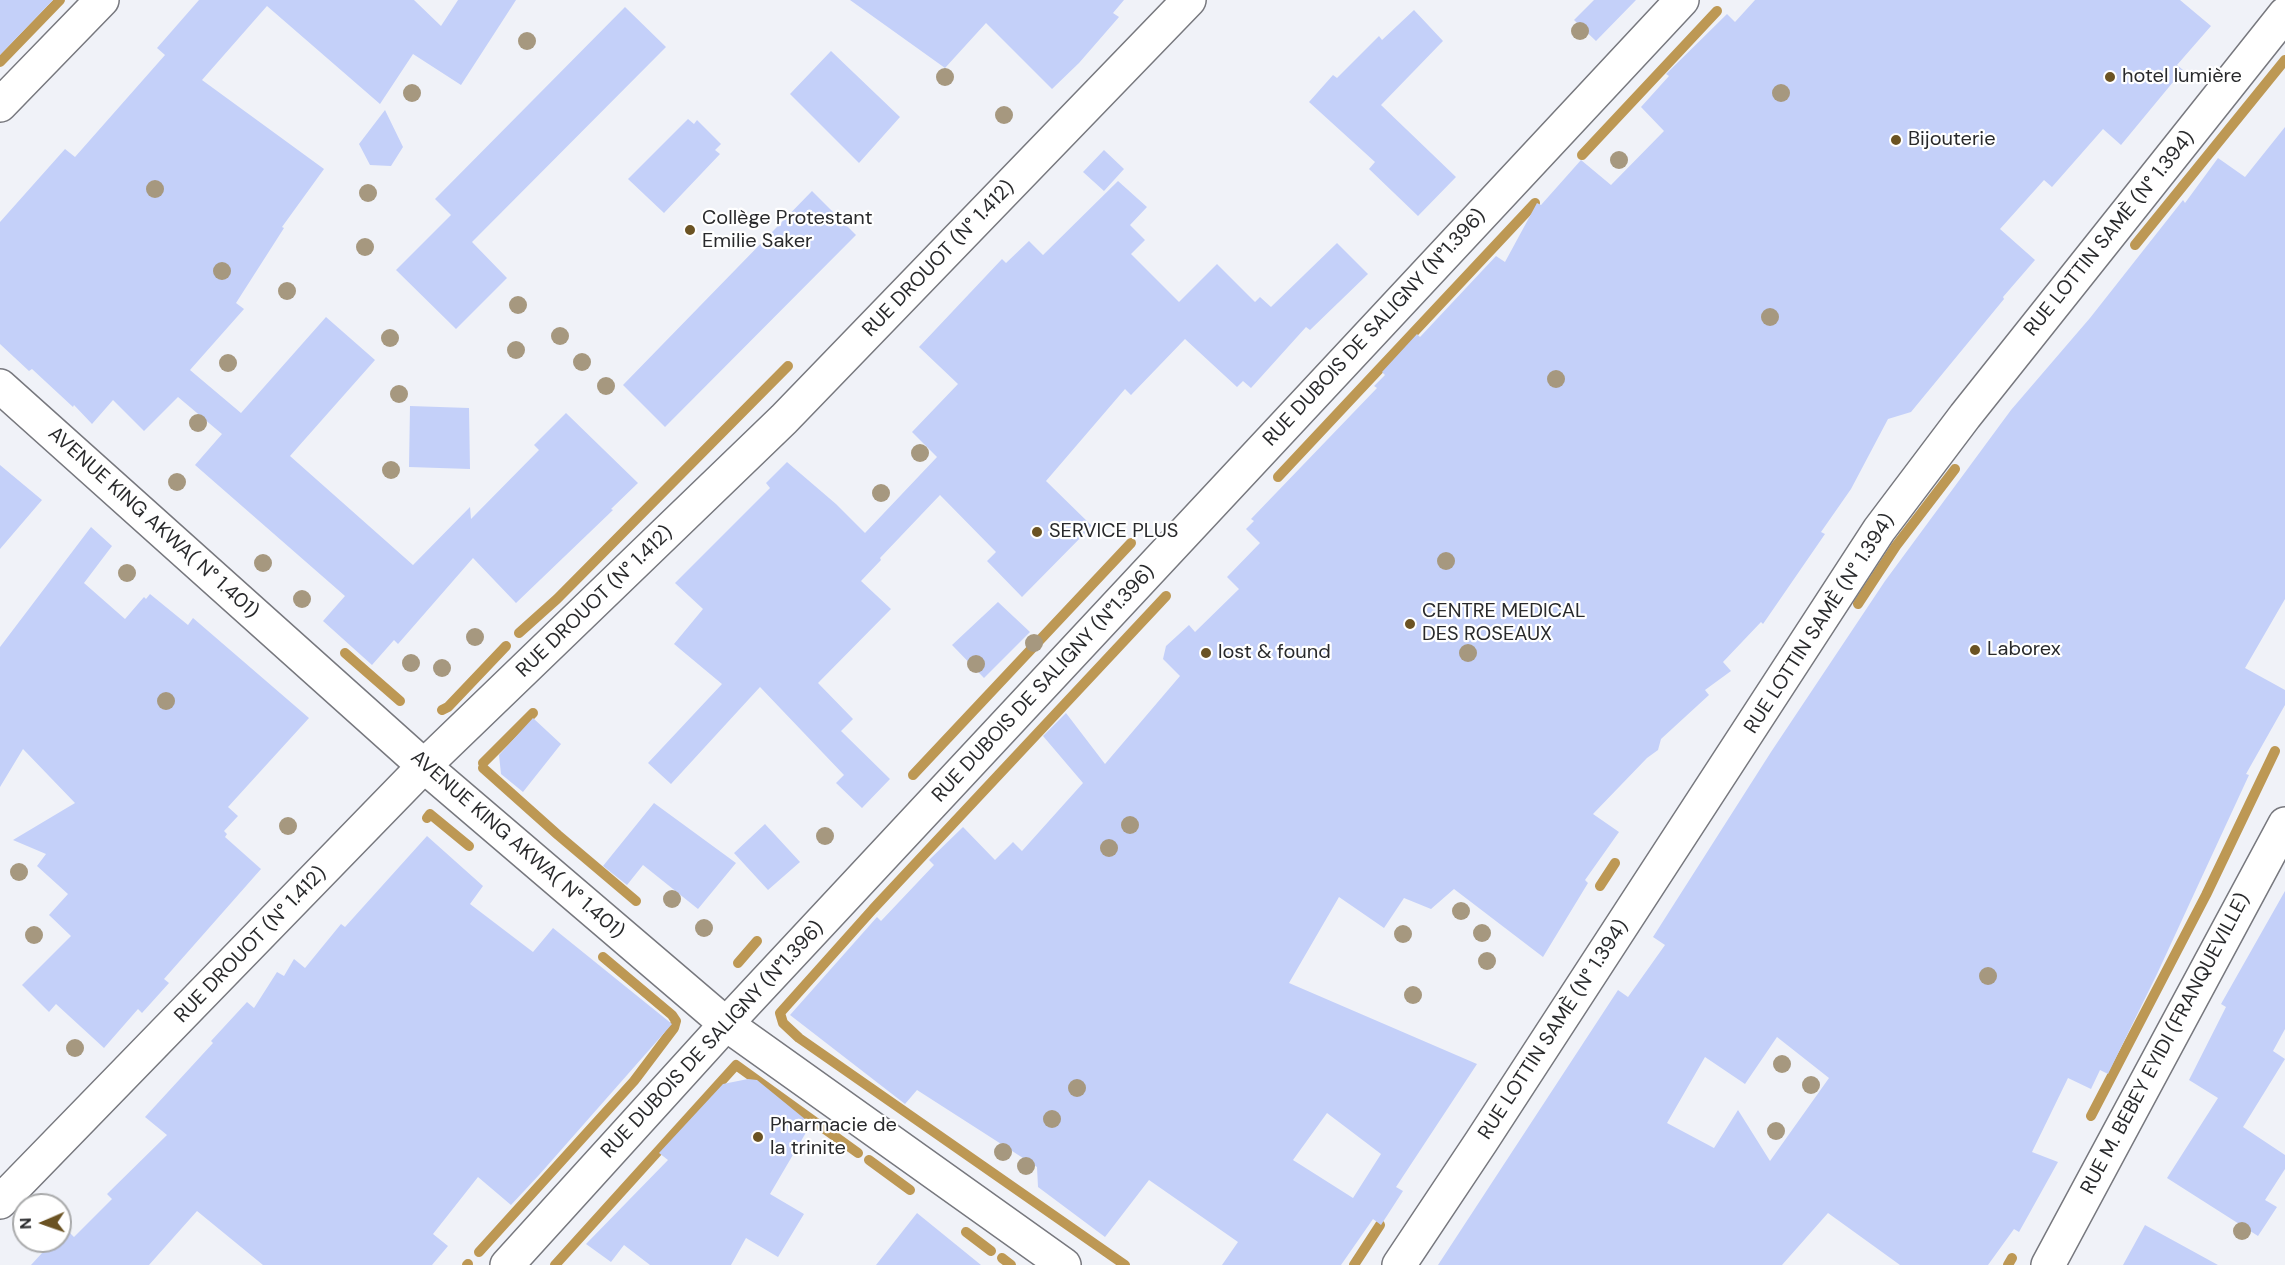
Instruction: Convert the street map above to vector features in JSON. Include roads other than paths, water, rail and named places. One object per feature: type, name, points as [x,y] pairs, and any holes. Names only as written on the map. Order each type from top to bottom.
[{"type":"street","points":[[0,105],[102,0]]},
{"type":"street","name":"RUE DROUOT (N° 1.412)","points":[[0,1202],[424,766],[784,418],[1189,0]]},
{"type":"street","name":"RUE DUBOIS DE SALIGNY (N°1.396)","points":[[507,1265],[726,1024],[1682,0]]},
{"type":"street","name":"RUE LOTTIN SAMÈ (N° 1.394)","points":[[1398,1265],[1481,1142],[1879,530],[1965,416],[2285,14]]},
{"type":"street","name":"AVENUE KING AKWA( N° 1.401)","points":[[0,386],[424,766],[726,1024],[1064,1265]]},
{"type":"street","name":"RUE M. BEBEY EYIDI (FRANQUEVILLE)","points":[[2048,1265],[2285,824]]},
{"type":"waterway","points":[[0,62],[60,0]]},
{"type":"waterway","points":[[1582,155],[1717,11]]},
{"type":"waterway","points":[[2135,245],[2285,60]]},
{"type":"waterway","points":[[1278,477],[1535,203]]},
{"type":"waterway","points":[[519,633],[557,599],[788,366]]},
{"type":"waterway","points":[[1858,604],[1896,546],[1955,469]]},
{"type":"waterway","points":[[913,775],[1131,543]]},
{"type":"waterway","points":[[1125,1265],[799,1038],[783,1023],[780,1013],[873,909],[1166,596]]},
{"type":"waterway","points":[[442,710],[448,707],[506,646]]},
{"type":"waterway","points":[[345,653],[400,701]]},
{"type":"waterway","points":[[483,763],[533,713]]},
{"type":"waterway","points":[[2091,1116],[2206,895],[2275,751]]},
{"type":"waterway","points":[[483,768],[636,901]]},
{"type":"waterway","points":[[427,818],[430,814],[469,846]]},
{"type":"waterway","points":[[1600,886],[1615,863]]},
{"type":"waterway","points":[[738,963],[757,941]]},
{"type":"waterway","points":[[479,1252],[634,1081],[674,1028],[676,1021],[672,1015],[603,957]]},
{"type":"waterway","points":[[555,1265],[736,1065],[858,1153]]},
{"type":"waterway","points":[[869,1160],[910,1190]]},
{"type":"waterway","points":[[1354,1265],[1380,1225]]},
{"type":"waterway","points":[[966,1232],[991,1251]]},
{"type":"waterway","points":[[1002,1258],[1011,1265]]},
{"type":"waterway","points":[[2008,1265],[2012,1258]]},
{"type":"place","name":"hotel lumière","points":[[2110,77]]},
{"type":"place","name":"Bijouterie","points":[[1896,140]]},
{"type":"place","name":"Collège Protestant Emilie Saker","points":[[690,230]]},
{"type":"place","name":"SERVICE PLUS","points":[[1037,532]]},
{"type":"place","name":"CENTRE MEDICAL DES ROSEAUX","points":[[1410,624]]},
{"type":"place","name":"Laborex","points":[[1975,650]]},
{"type":"place","name":"lost & found","points":[[1206,653]]},
{"type":"place","name":"Pharmacie de la trinite","points":[[758,1137]]}]
